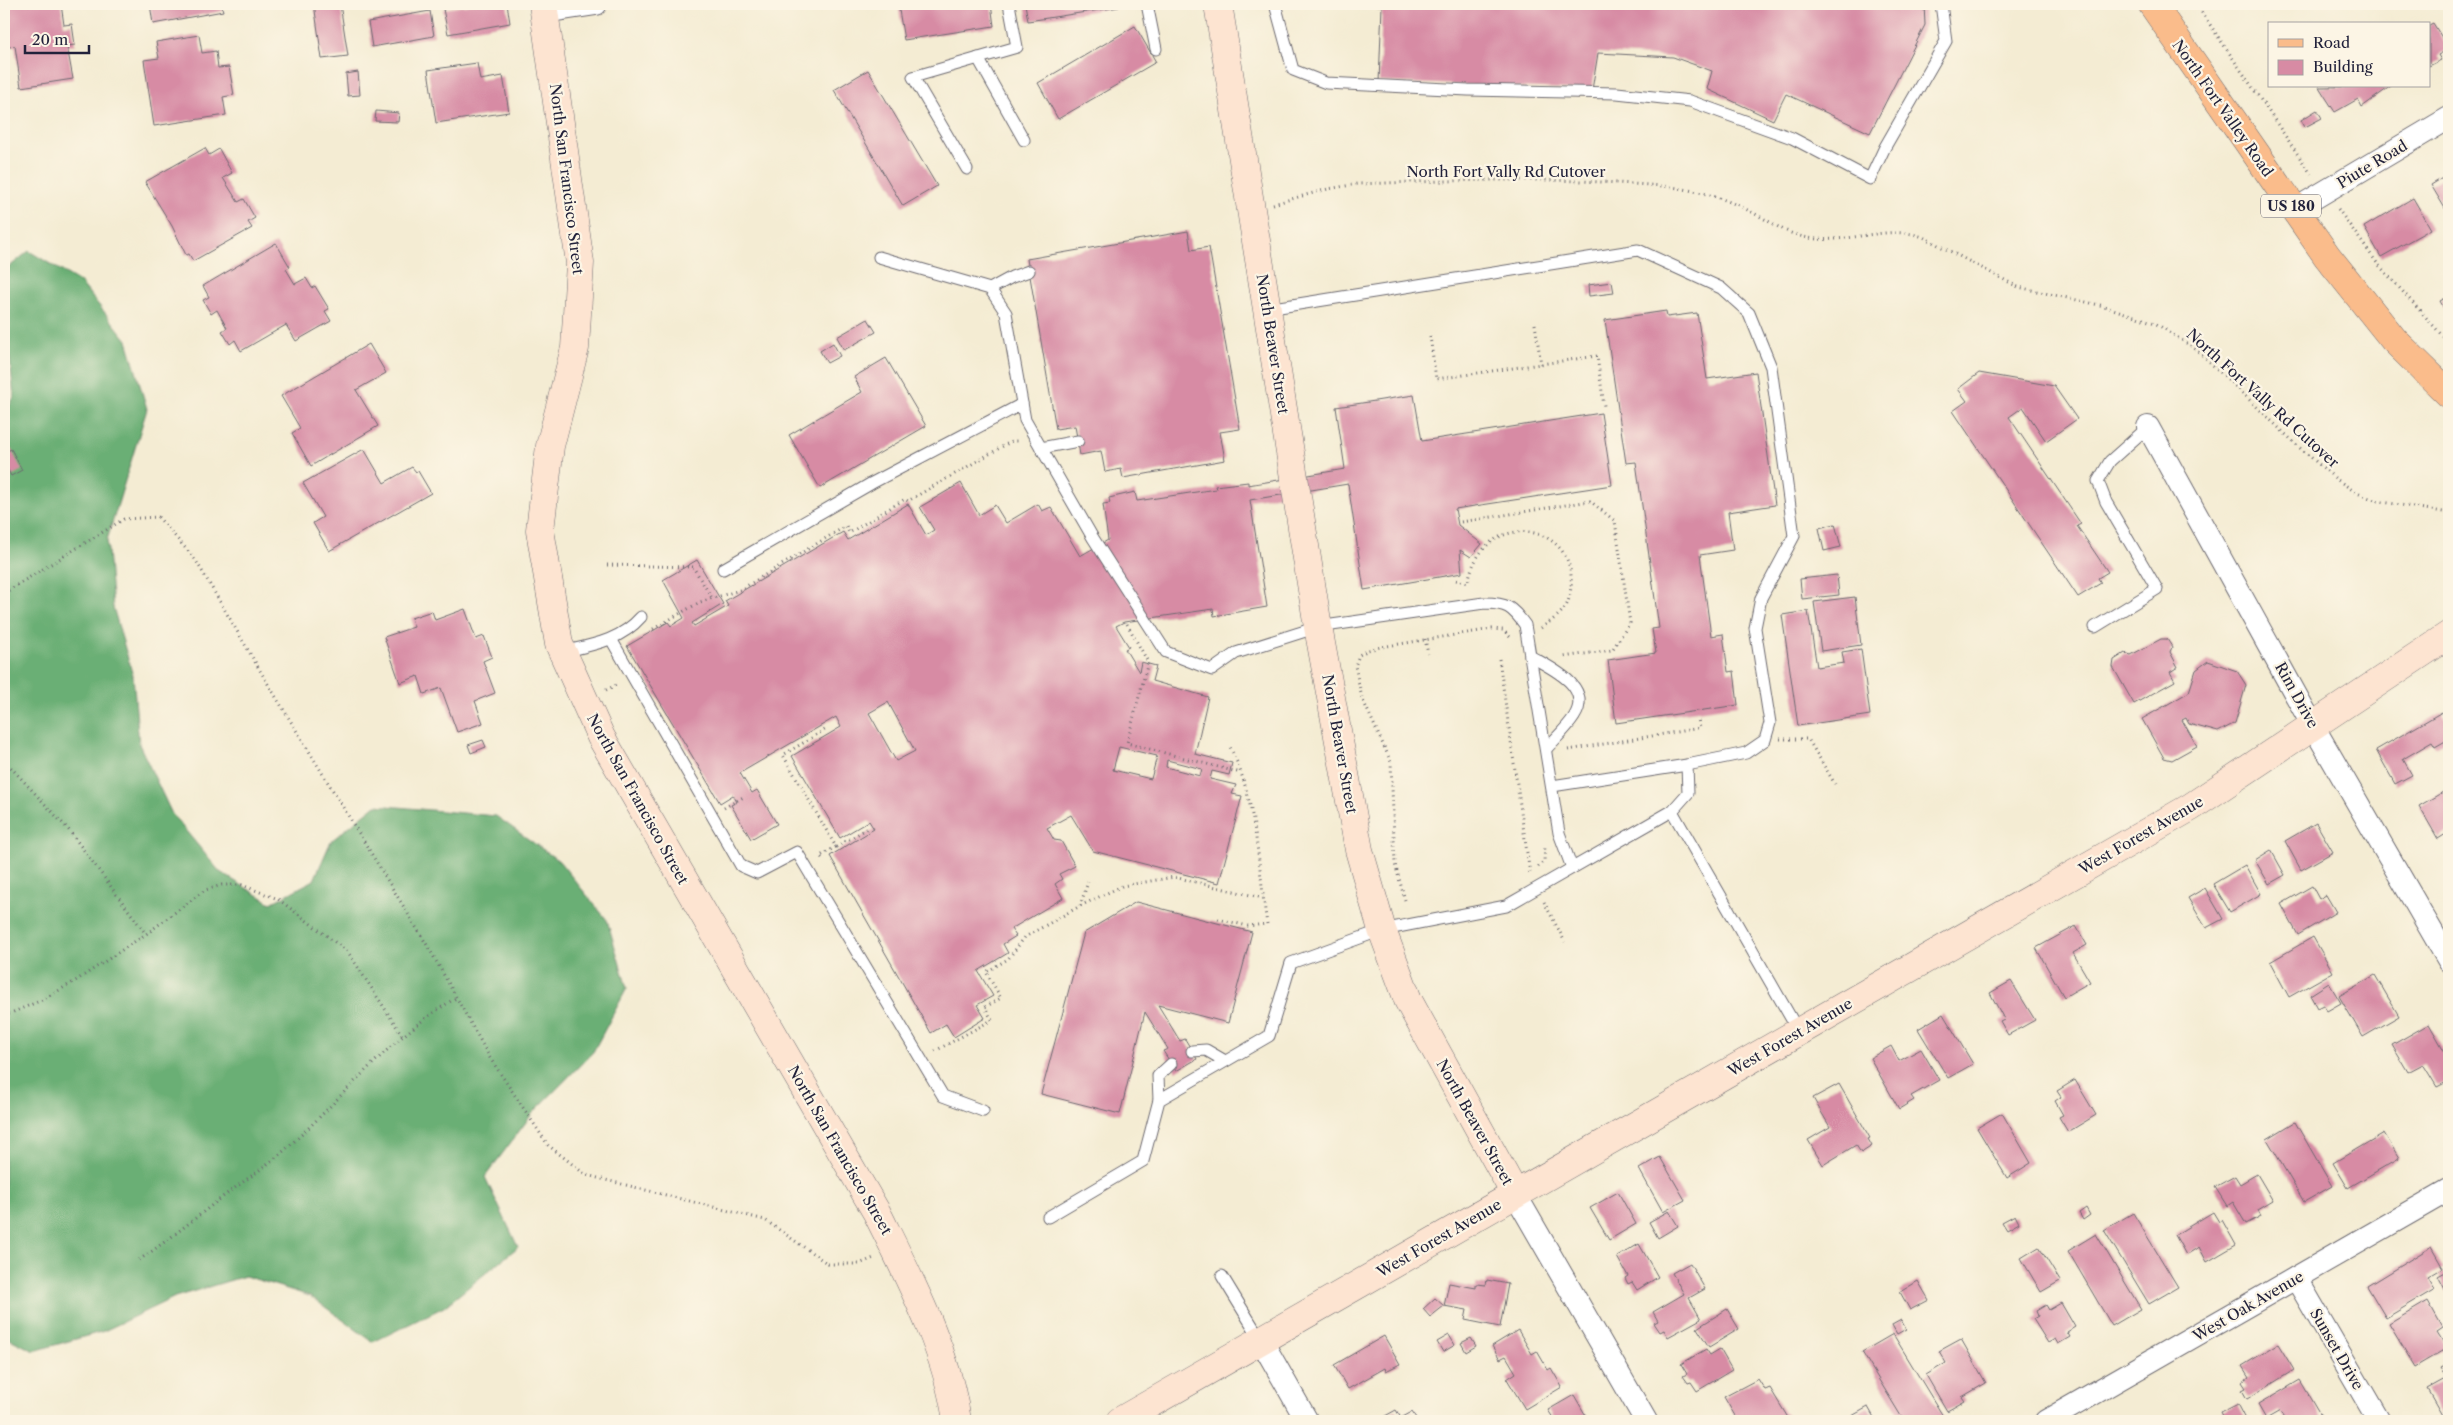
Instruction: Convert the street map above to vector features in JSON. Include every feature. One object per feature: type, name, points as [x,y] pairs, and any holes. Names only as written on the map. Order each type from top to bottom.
[{"type":"main road","name":"North Fort Valley Road","points":[[2152,4],[2294,210],[2394,340],[2449,394]]},
{"type":"street","points":[[544,8],[596,4]]},
{"type":"street","name":"North Beaver Street","points":[[1218,4],[1318,627],[1359,850],[1382,930],[1408,1000],[1514,1194],[1646,1421]]},
{"type":"street","name":"North San Francisco Street","points":[[544,8],[580,263],[575,348],[550,446],[540,530],[559,644],[601,737],[872,1204],[896,1250],[917,1292],[953,1394],[957,1421]]},
{"type":"street","name":"Piute Road","points":[[2294,210],[2449,118]]},
{"type":"street","name":"Rim Drive","points":[[2148,427],[2313,726],[2449,961]]},
{"type":"street","name":"West Forest Avenue","points":[[1120,1421],[2191,807],[2449,635]]},
{"type":"street","name":"West Oak Avenue","points":[[2046,1421],[2449,1190]]},
{"type":"street","name":"Sunset Drive","points":[[2296,1278],[2379,1421]]},
{"type":"street","points":[[1261,1340],[1307,1421]]},
{"type":"lane","points":[[966,169],[913,77],[1017,47],[1009,4]]},
{"type":"lane","points":[[1147,4],[1156,49]]},
{"type":"lane","points":[[1276,4],[1293,70],[1326,83],[1468,90],[1617,93],[1690,101],[1792,138],[1870,179],[1885,147],[1946,42],[1941,4]]},
{"type":"lane","points":[[978,58],[1024,140]]},
{"type":"lane","points":[[1267,309],[1638,250],[1721,288],[1750,313],[1771,367],[1794,536],[1761,598],[1755,628],[1770,723],[1765,740],[1746,753],[1687,765],[1552,786]]},
{"type":"lane","points":[[879,257],[990,289],[1006,313],[1025,420],[1093,538],[1166,652],[1212,670],[1236,653],[1318,627],[1500,603],[1514,610],[1525,625],[1559,833],[1572,868]]},
{"type":"lane","points":[[990,289],[1012,277],[1029,271]]},
{"type":"lane","points":[[723,569],[872,483],[1022,404]]},
{"type":"lane","points":[[2095,627],[2157,589],[2106,502],[2098,481],[2110,461],[2148,427]]},
{"type":"lane","points":[[1039,444],[1078,441]]},
{"type":"lane","points":[[562,652],[605,643],[631,628],[641,617]]},
{"type":"lane","points":[[611,639],[741,866],[757,873],[798,852],[943,1096],[983,1112]]},
{"type":"lane","points":[[1530,656],[1567,678],[1577,690],[1579,706],[1574,716],[1546,749]]},
{"type":"lane","points":[[1159,1100],[1269,1036],[1291,963],[1382,930],[1506,906],[1672,811],[1688,793],[1687,765]]},
{"type":"lane","points":[[1672,811],[1798,1032]]},
{"type":"lane","points":[[1192,1051],[1206,1050],[1225,1061]]},
{"type":"lane","points":[[1048,1217],[1143,1162],[1159,1100],[1158,1076],[1171,1064]]},
{"type":"lane","points":[[1222,1276],[1261,1340]]},
{"type":"path","points":[[2196,4],[2311,174]]},
{"type":"path","name":"North Fort Vally Rd Cutover","points":[[1280,203],[1328,189],[1357,184],[1570,180],[1694,191],[1741,207],[1781,229],[1801,237],[1821,240],[1856,238],[1899,231],[1910,233],[1923,237],[2018,287],[2104,306],[2155,323],[2198,350],[2300,448],[2336,479],[2357,493],[2377,501],[2449,513]]},
{"type":"path","points":[[2338,209],[2376,263],[2449,343]]},
{"type":"path","points":[[1535,324],[1541,364]]},
{"type":"path","points":[[1430,336],[1436,380],[1597,356],[1604,406]]},
{"type":"path","points":[[649,631],[700,602],[740,590],[846,526],[849,532],[905,499],[908,501],[1012,441],[1039,444]]},
{"type":"path","points":[[1461,522],[1590,501],[1615,521],[1630,623],[1612,650],[1559,658]]},
{"type":"path","points":[[4,593],[124,519],[158,517],[195,559],[490,1058],[548,1145],[586,1175],[765,1220],[828,1264],[859,1264],[896,1250]]},
{"type":"path","points":[[1456,580],[1468,583],[1471,568],[1478,554],[1498,536],[1521,530],[1532,531],[1550,541],[1564,556],[1571,579],[1566,607],[1557,617],[1541,628],[1542,637]]},
{"type":"path","points":[[607,565],[694,567],[712,598]]},
{"type":"path","points":[[1124,619],[1148,662],[1127,743],[1241,773]]},
{"type":"path","points":[[1405,900],[1395,864],[1391,762],[1362,698],[1355,666],[1359,655],[1368,650],[1492,629],[1503,630],[1514,642]]},
{"type":"path","points":[[1425,639],[1428,654]]},
{"type":"path","points":[[1499,659],[1530,874],[1565,942]]},
{"type":"path","points":[[1568,744],[1568,751],[1700,728],[1698,719]]},
{"type":"path","points":[[828,728],[783,755],[836,847]]},
{"type":"path","points":[[1765,740],[1808,739],[1835,784]]},
{"type":"path","points":[[1218,919],[1248,926],[1267,924],[1253,827],[1241,773],[1229,745]]},
{"type":"path","points":[[4,760],[68,829],[146,934]]},
{"type":"path","points":[[720,810],[745,796]]},
{"type":"path","points":[[826,865],[820,856],[870,827]]},
{"type":"path","points":[[1530,874],[1544,861],[1544,843]]},
{"type":"path","points":[[931,1044],[936,1052],[992,1020],[985,1007],[1001,998],[986,972],[1008,959],[1025,937],[1080,906],[1122,886],[1174,877],[1263,898]]},
{"type":"path","points":[[1080,906],[1088,882]]},
{"type":"path","points":[[4,1016],[42,1000],[78,980],[146,934],[205,890],[222,885],[242,885],[278,899],[348,952],[402,1035]]},
{"type":"path","points":[[139,1260],[181,1232],[287,1148],[385,1050],[426,1016],[456,998]]},
{"type":"green space","points":[[29,251],[80,282],[127,340],[147,409],[107,540],[113,607],[133,676],[139,744],[172,814],[220,872],[271,903],[314,880],[331,841],[376,805],[496,816],[559,861],[607,920],[627,988],[593,1052],[532,1114],[485,1177],[518,1247],[444,1307],[373,1342],[310,1296],[245,1276],[175,1297],[104,1331],[34,1351],[4,1336],[4,416],[14,397],[4,306],[4,271]]},
{"type":"building","points":[[4,4],[61,4],[64,25],[72,24],[75,45],[67,46],[73,79],[21,87],[15,46],[4,48]]},
{"type":"building","points":[[150,4],[221,4],[223,11],[153,24]]},
{"type":"building","points":[[314,4],[340,4],[348,56],[322,59]]},
{"type":"building","points":[[475,4],[507,4],[510,23],[448,34],[443,9]]},
{"type":"building","points":[[898,4],[991,4],[994,26],[904,40]]},
{"type":"building","points":[[1025,4],[1119,4],[1119,7],[1028,21]]},
{"type":"building","points":[[1359,4],[1924,4],[1925,25],[1870,133],[1786,94],[1773,120],[1707,89],[1712,71],[1673,57],[1598,53],[1592,90],[1379,82],[1382,6]]},
{"type":"building","points":[[430,11],[434,36],[372,47],[368,22]]},
{"type":"building","points":[[2433,23],[2449,49],[2438,55],[2441,60],[2430,66],[2430,24]]},
{"type":"building","points":[[1135,26],[1156,62],[1058,119],[1038,83]]},
{"type":"building","points":[[199,35],[202,53],[216,51],[218,68],[229,67],[234,95],[223,97],[226,115],[154,126],[144,60],[159,58],[156,42]]},
{"type":"building","points":[[477,63],[480,80],[503,76],[509,112],[436,123],[428,70]]},
{"type":"building","points":[[868,70],[937,186],[903,206],[834,90]]},
{"type":"building","points":[[358,72],[360,95],[348,96],[346,74]]},
{"type":"building","points":[[2320,88],[2388,88],[2362,107],[2358,99],[2335,112]]},
{"type":"building","points":[[2317,110],[2322,118],[2305,127],[2301,120]]},
{"type":"building","points":[[376,111],[399,113],[398,122],[375,121]]},
{"type":"building","points":[[205,148],[209,155],[219,149],[232,173],[223,178],[238,202],[244,199],[255,218],[248,222],[252,228],[193,261],[189,254],[186,255],[172,226],[145,182]]},
{"type":"building","points":[[2449,174],[2449,215],[2431,185]]},
{"type":"building","points":[[2413,198],[2431,229],[2381,257],[2364,227]]},
{"type":"building","points":[[1188,231],[1191,250],[1209,247],[1240,429],[1220,432],[1225,460],[1123,478],[1121,469],[1105,472],[1101,451],[1080,455],[1075,426],[1056,429],[1027,259]]},
{"type":"building","points":[[276,243],[290,267],[286,269],[295,284],[306,278],[312,288],[315,286],[329,309],[325,311],[331,321],[296,341],[286,325],[241,351],[235,340],[230,344],[222,331],[227,328],[217,310],[211,314],[203,300],[209,297],[203,286]]},
{"type":"building","points":[[1612,282],[1614,293],[1589,296],[1588,285]]},
{"type":"building","points":[[2449,296],[2449,317],[2440,301]]},
{"type":"building","points":[[1666,311],[1667,317],[1697,313],[1707,379],[1756,372],[1775,505],[1728,512],[1733,550],[1700,555],[1711,636],[1723,634],[1728,672],[1734,671],[1738,705],[1616,723],[1608,660],[1656,653],[1652,629],[1659,628],[1636,462],[1626,463],[1605,320]]},
{"type":"building","points":[[868,319],[876,332],[844,350],[837,337]]},
{"type":"building","points":[[833,343],[840,356],[827,363],[820,351]]},
{"type":"building","points":[[369,344],[386,373],[356,390],[378,426],[311,466],[292,433],[300,428],[281,396]]},
{"type":"building","points":[[886,358],[926,426],[820,488],[789,435],[862,392],[854,377]]},
{"type":"building","points":[[1979,373],[2054,386],[2077,419],[2046,441],[2023,407],[2009,417],[2081,524],[2077,526],[2108,572],[2098,578],[2101,583],[2078,597],[1953,411],[1967,401],[1958,389]]},
{"type":"building","points":[[1414,395],[1422,441],[1601,413],[1612,485],[1455,509],[1458,525],[1482,544],[1471,557],[1460,550],[1462,573],[1364,590],[1348,484],[1250,500],[1267,607],[1214,616],[1213,609],[1124,622],[1116,626],[1129,647],[1125,649],[1139,672],[1141,662],[1156,666],[1152,681],[1208,697],[1195,754],[1232,763],[1229,775],[1212,771],[1210,779],[1236,785],[1232,794],[1242,796],[1219,883],[1093,851],[1071,815],[1047,828],[1054,840],[1061,841],[1075,866],[1059,874],[1062,879],[1055,884],[1063,898],[1011,929],[1016,936],[1003,944],[1008,953],[978,971],[993,996],[977,1005],[985,1018],[954,1037],[946,1024],[931,1033],[830,856],[874,829],[869,821],[840,838],[792,756],[841,727],[836,717],[740,773],[752,793],[757,790],[777,824],[751,839],[731,805],[737,802],[733,795],[720,803],[627,646],[668,622],[671,626],[684,618],[663,580],[697,560],[723,604],[692,623],[694,626],[728,606],[725,601],[843,532],[848,540],[908,504],[926,535],[934,530],[920,507],[961,483],[979,515],[995,505],[1006,523],[1038,504],[1042,511],[1051,507],[1080,556],[1108,540],[1103,504],[1110,503],[1109,498],[1135,492],[1137,501],[1216,489],[1215,486],[1248,482],[1248,485],[1345,469],[1336,407]],"holes":[[[888,702],[915,751],[896,761],[869,713]],[[1119,747],[1157,756],[1151,779],[1113,770]],[[1167,760],[1202,769],[1200,776],[1166,767]]]},
{"type":"building","points":[[11,449],[22,470],[11,476],[4,462],[4,453]]},
{"type":"building","points":[[364,449],[384,483],[412,467],[416,472],[418,471],[431,493],[329,551],[313,523],[323,517],[303,483]]},
{"type":"building","points":[[1835,524],[1841,547],[1824,551],[1819,528]]},
{"type":"building","points":[[1837,575],[1839,595],[1802,599],[1800,579]]},
{"type":"building","points":[[1855,597],[1861,645],[1821,651],[1814,602]]},
{"type":"building","points":[[465,609],[476,639],[484,636],[492,657],[483,661],[495,693],[475,701],[483,723],[457,732],[441,688],[424,694],[418,676],[400,683],[384,637],[414,627],[411,618],[432,611],[435,620]]},
{"type":"building","points":[[1808,611],[1817,667],[1844,663],[1842,652],[1861,649],[1870,715],[1798,726],[1782,615]]},
{"type":"building","points":[[2161,639],[2167,639],[2172,647],[2170,652],[2178,667],[2170,672],[2175,681],[2134,704],[2113,667],[2114,660],[2125,653],[2131,655]]},
{"type":"building","points":[[2208,661],[2237,671],[2246,685],[2235,723],[2218,732],[2189,724],[2186,718],[2182,720],[2197,746],[2172,760],[2164,758],[2142,719],[2189,692],[2196,670]]},
{"type":"building","points":[[2442,712],[2449,724],[2449,739],[2435,747],[2432,742],[2403,759],[2412,775],[2395,784],[2376,750]]},
{"type":"building","points":[[483,740],[486,747],[471,753],[468,745]]},
{"type":"building","points":[[2443,792],[2449,801],[2449,832],[2438,839],[2419,806]]},
{"type":"building","points":[[2316,823],[2333,852],[2301,870],[2285,841]]},
{"type":"building","points":[[2271,850],[2285,875],[2269,884],[2255,860]]},
{"type":"building","points":[[2245,865],[2261,894],[2230,912],[2213,884]]},
{"type":"building","points":[[2312,886],[2319,899],[2326,895],[2336,912],[2298,935],[2281,904]]},
{"type":"building","points":[[2205,888],[2223,919],[2206,928],[2188,898]]},
{"type":"building","points":[[1136,902],[1252,932],[1228,1023],[1158,1005],[1180,1041],[1185,1039],[1197,1059],[1176,1071],[1163,1051],[1168,1049],[1145,1012],[1120,1114],[1041,1094],[1084,933]]},
{"type":"building","points":[[2076,926],[2087,945],[2073,953],[2090,982],[2064,997],[2036,948]]},
{"type":"building","points":[[2313,937],[2333,972],[2289,997],[2270,962]]},
{"type":"building","points":[[2375,975],[2399,1016],[2363,1037],[2339,996]]},
{"type":"building","points":[[2011,981],[2035,1020],[2008,1035],[2000,1021],[2004,1019],[1990,993]]},
{"type":"building","points":[[2329,983],[2341,1003],[2327,1011],[2323,1005],[2317,1008],[2310,995]]},
{"type":"building","points":[[1943,1014],[1973,1064],[1948,1078],[1918,1029]]},
{"type":"building","points":[[2429,1024],[2449,1059],[2449,1081],[2437,1087],[2423,1064],[2408,1072],[2392,1045]]},
{"type":"building","points":[[1891,1046],[1899,1061],[1921,1049],[1939,1080],[1911,1096],[1914,1100],[1899,1109],[1870,1058]]},
{"type":"building","points":[[2075,1080],[2096,1115],[2068,1132],[2059,1117],[2063,1115],[2055,1101],[2061,1097],[2057,1091]]},
{"type":"building","points":[[1839,1084],[1870,1138],[1868,1139],[1872,1146],[1861,1153],[1856,1145],[1823,1165],[1808,1140],[1830,1127],[1813,1098]]},
{"type":"building","points":[[2002,1113],[2031,1163],[2007,1178],[1977,1128]]},
{"type":"building","points":[[2295,1122],[2332,1186],[2304,1202],[2267,1139]]},
{"type":"building","points":[[2384,1133],[2399,1158],[2348,1188],[2333,1163]]},
{"type":"building","points":[[1660,1157],[1685,1200],[1663,1212],[1639,1169]]},
{"type":"building","points":[[2257,1174],[2273,1201],[2258,1210],[2261,1216],[2246,1224],[2233,1202],[2227,1206],[2215,1187],[2235,1176],[2240,1184]]},
{"type":"building","points":[[1618,1192],[1636,1224],[1609,1240],[1590,1208]]},
{"type":"building","points":[[2086,1208],[2090,1215],[2083,1220],[2079,1213]]},
{"type":"building","points":[[1669,1211],[1678,1226],[1658,1238],[1649,1222]]},
{"type":"building","points":[[2213,1212],[2219,1222],[2222,1220],[2236,1245],[2207,1262],[2199,1247],[2186,1255],[2175,1235]]},
{"type":"building","points":[[2133,1213],[2178,1287],[2149,1304],[2104,1230]]},
{"type":"building","points":[[2015,1215],[2019,1223],[2007,1230],[2002,1222]]},
{"type":"building","points":[[2096,1234],[2141,1309],[2112,1326],[2068,1251]]},
{"type":"building","points":[[1639,1244],[1658,1277],[1637,1290],[1632,1282],[1628,1284],[1625,1278],[1628,1276],[1617,1257]]},
{"type":"building","points":[[2039,1247],[2060,1281],[2041,1292],[2021,1258]]},
{"type":"building","points":[[2431,1247],[2443,1268],[2428,1277],[2435,1289],[2386,1318],[2367,1286]]},
{"type":"building","points":[[1690,1263],[1705,1289],[1689,1298],[1701,1319],[1668,1337],[1664,1330],[1660,1332],[1654,1323],[1658,1321],[1653,1312],[1684,1294],[1672,1273]]},
{"type":"building","points":[[2449,1270],[2449,1297],[2438,1276]]},
{"type":"building","points":[[1487,1280],[1508,1284],[1500,1327],[1465,1320],[1467,1310],[1444,1306],[1449,1283],[1476,1288],[1476,1284],[1486,1285]]},
{"type":"building","points":[[1918,1281],[1929,1300],[1910,1310],[1900,1292]]},
{"type":"building","points":[[1435,1298],[1444,1306],[1430,1317],[1423,1309]]},
{"type":"building","points":[[2428,1301],[2443,1328],[2437,1332],[2447,1348],[2415,1367],[2389,1324]]},
{"type":"building","points":[[2061,1303],[2075,1327],[2067,1332],[2070,1337],[2058,1344],[2055,1339],[2048,1343],[2033,1319],[2038,1316],[2036,1311],[2046,1305],[2049,1310]]},
{"type":"building","points":[[1727,1309],[1739,1329],[1709,1347],[1697,1328]]},
{"type":"building","points":[[1901,1320],[1906,1329],[1897,1334],[1892,1325]]},
{"type":"building","points":[[1518,1330],[1532,1354],[1537,1351],[1548,1370],[1551,1368],[1562,1387],[1525,1409],[1507,1379],[1516,1373],[1506,1356],[1500,1359],[1492,1346]]},
{"type":"building","points":[[1893,1334],[1946,1421],[1904,1421],[1862,1352]]},
{"type":"building","points":[[1449,1335],[1455,1345],[1443,1352],[1437,1342]]},
{"type":"building","points":[[1384,1336],[1400,1364],[1386,1371],[1385,1368],[1348,1389],[1334,1365]]},
{"type":"building","points":[[1471,1338],[1476,1346],[1466,1352],[1461,1343]]},
{"type":"building","points":[[1961,1339],[1986,1383],[1962,1397],[1965,1401],[1947,1411],[1926,1375],[1946,1363],[1939,1351]]},
{"type":"building","points":[[2278,1344],[2294,1370],[2247,1399],[2242,1390],[2246,1388],[2242,1382],[2249,1377],[2242,1366]]},
{"type":"building","points":[[1706,1349],[1710,1355],[1720,1349],[1732,1370],[1697,1391],[1691,1382],[1688,1383],[1683,1376],[1687,1374],[1681,1364]]},
{"type":"building","points":[[2449,1364],[2449,1414],[2443,1417],[2427,1389],[2447,1378],[2441,1368]]},
{"type":"building","points":[[1758,1379],[1765,1390],[1770,1388],[1790,1421],[1738,1421],[1724,1397]]},
{"type":"building","points":[[2300,1380],[2324,1421],[2286,1421],[2280,1411],[2266,1419],[2258,1405]]},
{"type":"building","points":[[1574,1395],[1589,1421],[1555,1421],[1548,1410]]},
{"type":"building","points":[[2238,1404],[2247,1421],[2224,1421],[2220,1413]]},
{"type":"building","points":[[1868,1407],[1876,1421],[1843,1421]]},
{"type":"building","points":[[1396,1410],[1401,1418],[1412,1412],[1418,1421],[1376,1421]]}]
